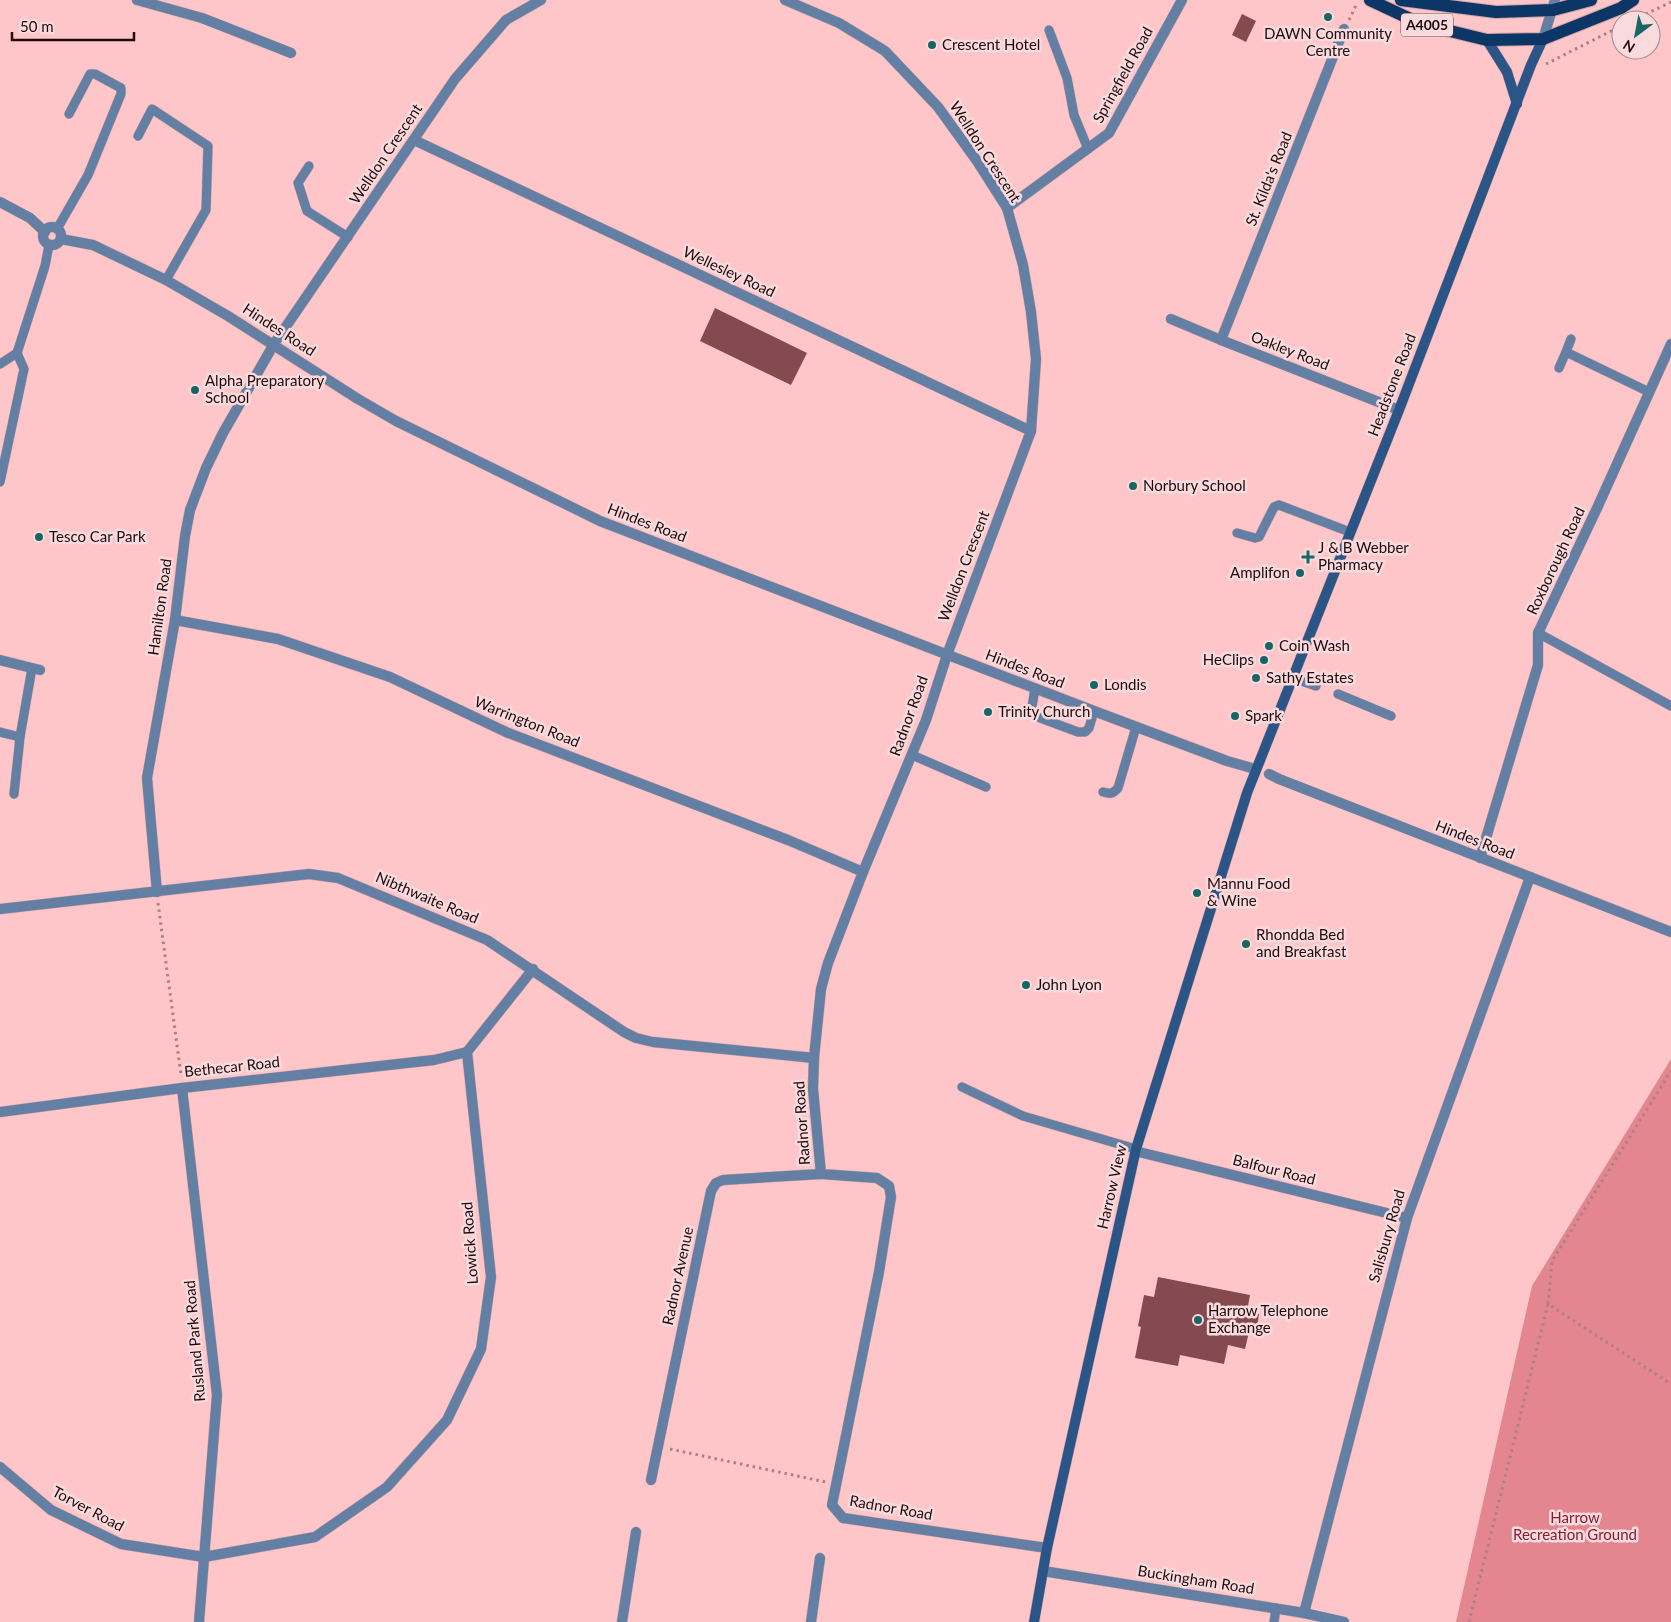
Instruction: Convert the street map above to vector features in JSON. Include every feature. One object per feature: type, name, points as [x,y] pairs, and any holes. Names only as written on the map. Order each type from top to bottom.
[{"type":"main road","name":"A4005","points":[[1370,0],[1421,24],[1487,40],[1543,39],[1622,8],[1633,0]]},
{"type":"main road","name":"A4005","points":[[1401,0],[1496,12],[1555,3],[1591,0]]},
{"type":"street","points":[[136,0],[202,18],[291,53]]},
{"type":"street","name":"Welldon Crescent","points":[[274,344],[455,79],[506,20],[541,0]]},
{"type":"street","name":"Welldon Crescent","points":[[785,0],[839,23],[885,51],[938,107],[977,161],[1007,208],[1023,265],[1036,359],[1031,431],[946,655]]},
{"type":"street","name":"Springfield Road","points":[[1007,208],[1109,133],[1182,0]]},
{"type":"street","name":"Headstone Road","points":[[1255,769],[1399,410],[1531,65],[1543,39],[1555,3]]},
{"type":"street","name":"St. Kilda's Road","points":[[1221,340],[1344,29]]},
{"type":"street","points":[[1487,40],[1507,72],[1516,104]]},
{"type":"street","name":"Wellesley Road","points":[[414,140],[1031,431]]},
{"type":"street","points":[[0,202],[30,218],[45,232]]},
{"type":"street","points":[[49,228],[59,234],[57,244],[49,245],[44,240],[45,232],[49,228]]},
{"type":"street","name":"Hindes Road","points":[[59,234],[93,245],[166,280],[274,344],[358,399],[396,421],[600,522],[1094,712],[1227,761],[1255,769]]},
{"type":"street","name":"Oakley Road","points":[[1171,318],[1221,340],[1399,410]]},
{"type":"street","name":"Hamilton Road","points":[[157,892],[147,778],[175,620],[190,510],[206,468],[223,433],[274,344]]},
{"type":"street","name":"Roxborough Road","points":[[1480,858],[1538,665],[1538,633],[1594,515],[1671,344]]},
{"type":"street","name":"Warrington Road","points":[[175,620],[278,639],[390,677],[506,732],[788,840],[863,872]]},
{"type":"street","name":"Radnor Road","points":[[946,655],[926,720],[863,872],[828,963],[821,989],[813,1089],[820,1174],[877,1178],[889,1186],[891,1197],[879,1272],[832,1505],[843,1518],[1047,1548]]},
{"type":"street","points":[[0,660],[36,669]]},
{"type":"street","name":"Harrow View","points":[[1034,1622],[1047,1548],[1135,1150],[1255,769]]},
{"type":"street","name":"Hindes Road","points":[[1269,774],[1671,932]]},
{"type":"street","name":"Nibthwaite Road","points":[[0,909],[309,874],[338,878],[487,940],[533,969],[624,1032],[636,1038],[653,1042],[814,1058]]},
{"type":"street","name":"Salisbury Road","points":[[1304,1613],[1407,1218],[1530,877]]},
{"type":"street","points":[[467,1052],[533,969]]},
{"type":"street","name":"Bethecar Road","points":[[0,1112],[182,1088],[434,1060],[467,1052]]},
{"type":"street","name":"Lowick Road","points":[[204,1557],[315,1537],[387,1487],[447,1420],[481,1348],[491,1277],[467,1052]]},
{"type":"street","name":"Rusland Park Road","points":[[182,1088],[217,1396],[199,1622]]},
{"type":"street","name":"Balfour Road","points":[[1135,1150],[1407,1218]]},
{"type":"street","name":"Radnor Avenue","points":[[650,1480],[711,1191],[716,1183],[723,1180],[820,1174]]},
{"type":"street","name":"Torver Road","points":[[0,1467],[51,1510],[121,1544],[204,1557]]},
{"type":"street","points":[[622,1622],[636,1532]]},
{"type":"street","points":[[812,1622],[820,1558]]},
{"type":"street","name":"Buckingham Road","points":[[1043,1570],[1276,1608],[1344,1622]]},
{"type":"lane","points":[[1049,30],[1067,78],[1074,115],[1088,149]]},
{"type":"lane","points":[[59,234],[88,175],[121,94],[121,88],[96,74],[90,74],[69,114]]},
{"type":"lane","points":[[138,136],[152,109],[208,146],[206,210],[166,280]]},
{"type":"lane","points":[[308,166],[298,183],[307,211],[348,237]]},
{"type":"lane","points":[[0,364],[17,353],[49,245]]},
{"type":"lane","points":[[1559,368],[1571,339]]},
{"type":"lane","points":[[1566,352],[1649,392]]},
{"type":"lane","points":[[0,482],[24,368],[17,353]]},
{"type":"lane","points":[[1236,533],[1255,538],[1259,537],[1274,507],[1279,505],[1350,532]]},
{"type":"lane","points":[[1538,633],[1671,706]]},
{"type":"lane","points":[[14,794],[20,737],[36,669]]},
{"type":"lane","points":[[1293,678],[1316,686]]},
{"type":"lane","points":[[1035,688],[1031,713],[1035,716],[1078,732],[1085,732],[1089,728],[1094,712]]},
{"type":"lane","points":[[1338,694],[1392,716]]},
{"type":"lane","points":[[1103,792],[1109,794],[1118,788],[1136,727]]},
{"type":"lane","points":[[0,732],[20,737]]},
{"type":"lane","points":[[912,755],[986,787]]},
{"type":"lane","points":[[1255,769],[1269,774]]},
{"type":"lane","points":[[962,1087],[1023,1116],[1135,1150]]},
{"type":"lane","points":[[1274,1622],[1276,1608]]},
{"type":"path","points":[[1344,29],[1358,0]]},
{"type":"path","points":[[1655,10],[1671,2]]},
{"type":"path","points":[[1544,65],[1611,31]]},
{"type":"path","points":[[157,892],[182,1088]]},
{"type":"path","points":[[1468,1622],[1548,1304],[1552,1262],[1671,1071]]},
{"type":"path","points":[[1548,1304],[1671,1384]]},
{"type":"path","points":[[657,1446],[836,1484]]},
{"type":"green space","name":"Harrow Recreation Ground","points":[[1671,1059],[1671,1622],[1456,1622],[1532,1286]]},
{"type":"building","points":[[1242,14],[1256,21],[1246,42],[1232,35]]},
{"type":"building","points":[[715,308],[807,353],[791,385],[700,341]]},
{"type":"building","name":"Harrow Telephone Exchange","points":[[1158,1277],[1250,1295],[1247,1312],[1259,1314],[1256,1333],[1249,1332],[1245,1349],[1228,1345],[1224,1364],[1180,1355],[1178,1366],[1135,1358],[1141,1327],[1138,1326],[1144,1295],[1154,1297]]},
{"type":"place","name":"DAWN Community Centre","points":[[1328,17]]},
{"type":"place","name":"Crescent Hotel","points":[[932,45]]},
{"type":"place","name":"Alpha Preparatory School","points":[[195,390]]},
{"type":"place","name":"Norbury School","points":[[1133,486]]},
{"type":"place","name":"Tesco Car Park","points":[[39,537]]},
{"type":"place","name":"J & B Webber Pharmacy","points":[[1308,557]]},
{"type":"place","name":"Amplifon","points":[[1300,573]]},
{"type":"place","name":"Coin Wash","points":[[1269,646]]},
{"type":"place","name":"HeClips","points":[[1264,660]]},
{"type":"place","name":"Sathy Estates","points":[[1256,678]]},
{"type":"place","name":"Londis","points":[[1094,685]]},
{"type":"place","name":"Trinity Church","points":[[988,712]]},
{"type":"place","name":"Spark","points":[[1235,716]]},
{"type":"place","name":"Mannu Food & Wine","points":[[1197,893]]},
{"type":"place","name":"Rhondda Bed and Breakfast","points":[[1246,944]]},
{"type":"place","name":"John Lyon","points":[[1026,985]]},
{"type":"place","name":"Harrow Telephone Exchange","points":[[1198,1320]]}]
